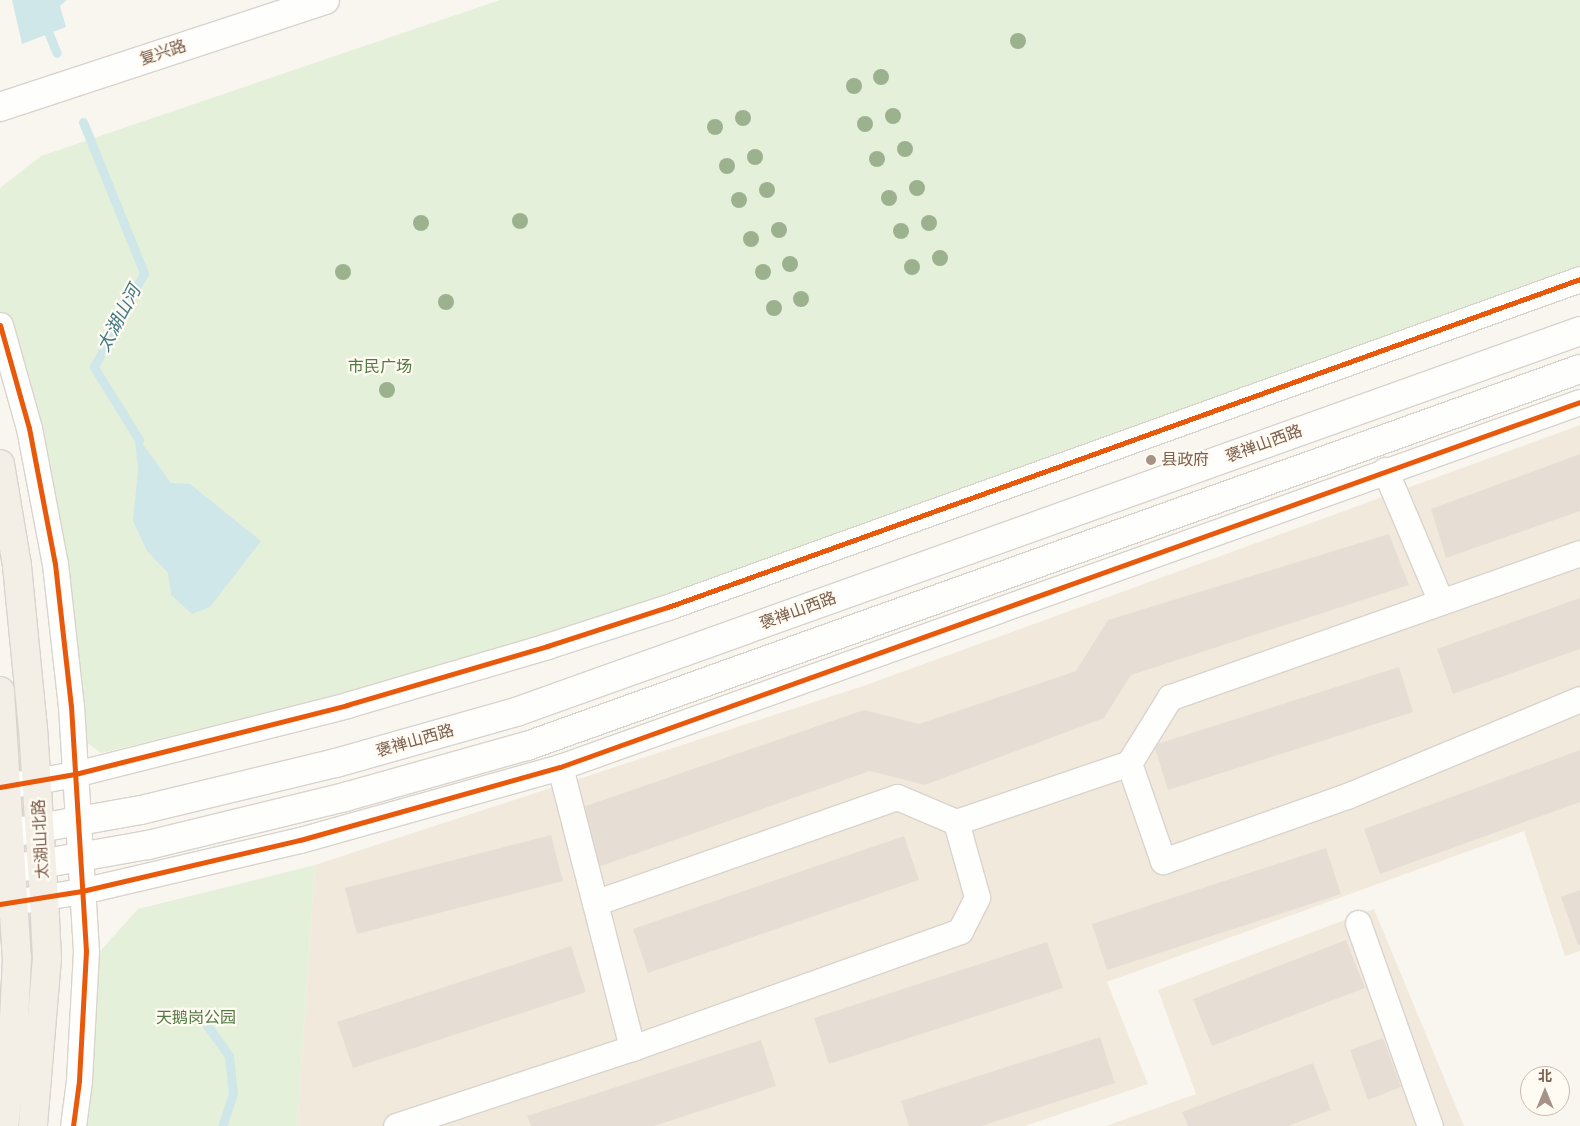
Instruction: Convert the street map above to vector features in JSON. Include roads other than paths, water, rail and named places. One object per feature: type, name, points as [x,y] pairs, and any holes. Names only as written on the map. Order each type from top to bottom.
[{"type":"main road","name":"复兴路","points":[[0,107],[325,0]]},
{"type":"main road","name":"褒禅山西路","points":[[6,834],[141,810],[336,763],[516,712],[1580,331]]},
{"type":"main road","points":[[6,870],[148,844],[345,797],[527,746],[1580,369]]},
{"type":"main road","name":"太湖山北路","points":[[0,464],[17,566],[37,781],[44,897],[47,958],[34,1126]]},
{"type":"main road","name":"太湖山北路","points":[[0,691],[7,903],[17,958],[12,1061],[4,1126]]},
{"type":"street","points":[[4,786],[75,774],[348,705],[668,607],[1580,279]]},
{"type":"street","points":[[0,325],[29,428],[55,564],[75,774],[86,952],[79,1081],[74,1126]]},
{"type":"street","points":[[7,903],[82,891],[300,840],[560,767],[1385,470],[1580,402]]},
{"type":"street","points":[[1385,470],[1441,602]]},
{"type":"street","points":[[595,903],[897,797],[956,822],[1129,763],[1170,698],[1580,553]]},
{"type":"street","points":[[1129,763],[1163,861],[1347,796],[1580,699]]},
{"type":"street","points":[[560,767],[632,1048]]},
{"type":"street","points":[[396,1126],[632,1048],[960,931],[977,897],[956,822]]},
{"type":"street","points":[[1358,923],[1430,1126]]},
{"type":"water","points":[[12,0],[67,0],[60,6],[66,27],[22,44]]},
{"type":"water","points":[[134,432],[171,483],[190,484],[261,541],[210,607],[192,614],[171,595],[168,573],[147,551],[133,521],[138,469]]},
{"type":"waterway","name":"太湖山河","points":[[45,24],[57,53]]},
{"type":"waterway","name":"太湖山河","points":[[83,122],[144,273],[94,367],[139,440]]},
{"type":"waterway","name":"太湖山河","points":[[206,1024],[229,1056],[233,1093],[222,1126]]},
{"type":"place","name":"县政府","points":[[1151,460]]},
{"type":"park label","name":"市民广场","points":[[380,367]]},
{"type":"park label","name":"天鹅岗公园","points":[[196,1018]]}]
